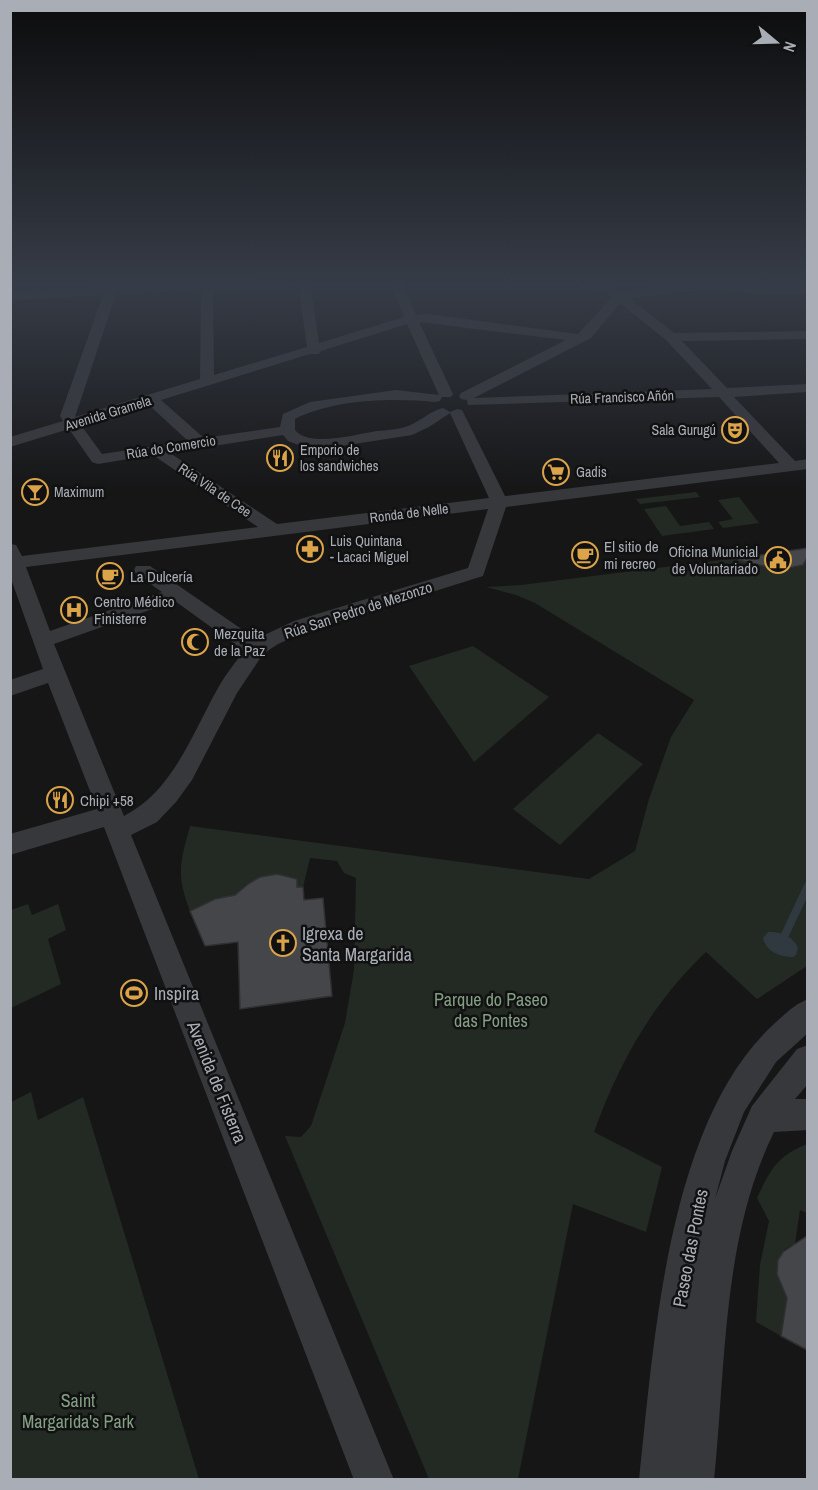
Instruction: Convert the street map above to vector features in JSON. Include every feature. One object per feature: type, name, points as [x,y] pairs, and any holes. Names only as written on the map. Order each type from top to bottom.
[{"type":"street","points":[[72,424],[67,416],[90,352]]},
{"type":"street","points":[[207,352],[207,383]]},
{"type":"street","name":"Avenida Gramela","points":[[10,442],[312,352]]},
{"type":"street","points":[[424,352],[441,396],[433,404],[434,407],[450,413],[499,501]]},
{"type":"street","points":[[287,430],[300,442],[332,444],[411,430],[450,413],[467,411],[469,399],[555,352]]},
{"type":"street","points":[[684,352],[723,393],[799,465]]},
{"type":"street","name":"Rúa Francisco Añón","points":[[287,430],[288,417],[310,406],[396,394],[469,399],[723,393],[807,388]]},
{"type":"street","name":"Rúa Vila de Cee","points":[[152,400],[200,443]]},
{"type":"street","name":"Rúa do Comercio","points":[[72,424],[98,459],[287,430]]},
{"type":"street","name":"Rúa Vila de Cee","points":[[156,450],[274,530]]},
{"type":"street","name":"Ronda de Nelle","points":[[12,558],[274,530],[799,465]]},
{"type":"street","name":"Rúa San Pedro de Mezonzo","points":[[10,845],[148,814],[168,795],[184,773],[228,688],[256,649],[271,639],[301,626],[476,572],[499,501]]},
{"type":"street","name":"Avenida de Fisterra","points":[[12,558],[55,673],[374,1479]]},
{"type":"street","points":[[144,570],[256,649]]},
{"type":"street","points":[[44,640],[176,594]]},
{"type":"street","points":[[10,688],[55,673]]},
{"type":"street","name":"Paseo das Pontes","points":[[659,1479],[682,1276],[696,1200],[719,1132],[756,1062],[778,1038],[807,1013]]},
{"type":"street","name":"Paseo das Pontes","points":[[694,1479],[717,1265],[726,1211],[743,1159],[763,1117],[789,1080],[807,1060]]},
{"type":"street","points":[[763,1117],[807,1114]]},
{"type":"green space","points":[[696,492],[700,497],[640,504],[636,499]]},
{"type":"green space","points":[[739,497],[759,523],[723,528],[718,522],[733,519],[718,500]]},
{"type":"green space","points":[[666,506],[680,526],[709,522],[714,529],[662,536],[644,509]]},
{"type":"green space","name":"Parque do Paseo das Pontes","points":[[807,556],[807,966],[757,999],[706,952],[653,1013],[614,1082],[594,1132],[662,1167],[646,1232],[573,1204],[518,1479],[429,1479],[285,1136],[301,1137],[311,1126],[345,1023],[354,970],[356,878],[344,873],[337,861],[310,858],[303,887],[297,887],[297,880],[290,877],[277,875],[264,877],[245,886],[243,894],[215,899],[190,911],[183,888],[181,869],[190,826],[589,879],[635,851],[649,799],[671,737],[694,700],[535,603],[486,587],[521,585],[745,557],[766,567],[788,569],[803,565]]},
{"type":"green space","points":[[473,646],[549,697],[474,762],[409,666]]},
{"type":"green space","points":[[598,733],[643,764],[560,845],[513,809]]},
{"type":"green space","points":[[28,904],[32,915],[58,904],[66,930],[48,939],[61,984],[11,1008],[11,910]]},
{"type":"green space","name":"Saint Margarida's Park","points":[[31,1092],[38,1120],[83,1097],[199,1479],[11,1479],[11,1102]]},
{"type":"green space","points":[[807,1144],[807,1213],[800,1210],[795,1244],[785,1249],[778,1263],[778,1276],[787,1298],[781,1336],[756,1322],[760,1265],[769,1221],[757,1198],[766,1179],[781,1159]]},
{"type":"shaded area","points":[[768,932],[782,933],[790,937],[798,948],[796,955],[784,956],[767,947],[763,938]]},
{"type":"building","name":"Oficina Municial de Voluntariado","points":[[807,548],[807,558],[803,565],[785,569],[775,569],[734,559]]},
{"type":"building","name":"Igrexa de Santa Margarida","points":[[277,874],[297,879],[297,887],[303,887],[304,900],[323,898],[332,996],[240,1009],[238,942],[205,946],[190,911],[215,899],[235,895],[260,877]]},
{"type":"building","points":[[807,1236],[807,1350],[781,1336],[787,1298],[777,1274],[778,1260],[783,1252]]},
{"type":"waterway","points":[[782,941],[808,886]]},
{"type":"place","name":"Sala Gurugú","points":[[735,430]]},
{"type":"place","name":"Emporio de los sandwiches","points":[[280,458]]},
{"type":"place","name":"Gadis","points":[[556,472]]},
{"type":"place","name":"Maximum","points":[[35,492]]},
{"type":"place","name":"Luis Quintana - Lacaci Miguel","points":[[310,549]]},
{"type":"place","name":"El sitio de mi recreo","points":[[585,555]]},
{"type":"place","name":"Oficina Municial de Voluntariado","points":[[778,560]]},
{"type":"place","name":"La Dulcería","points":[[110,576]]},
{"type":"place","name":"Centro Médico Finisterre","points":[[74,610]]},
{"type":"place","name":"Mezquita de la Paz","points":[[195,642]]},
{"type":"place","name":"Chipi +58","points":[[60,800]]},
{"type":"place","name":"Igrexa de Santa Margarida","points":[[283,943]]},
{"type":"place","name":"Inspira","points":[[134,993]]}]
